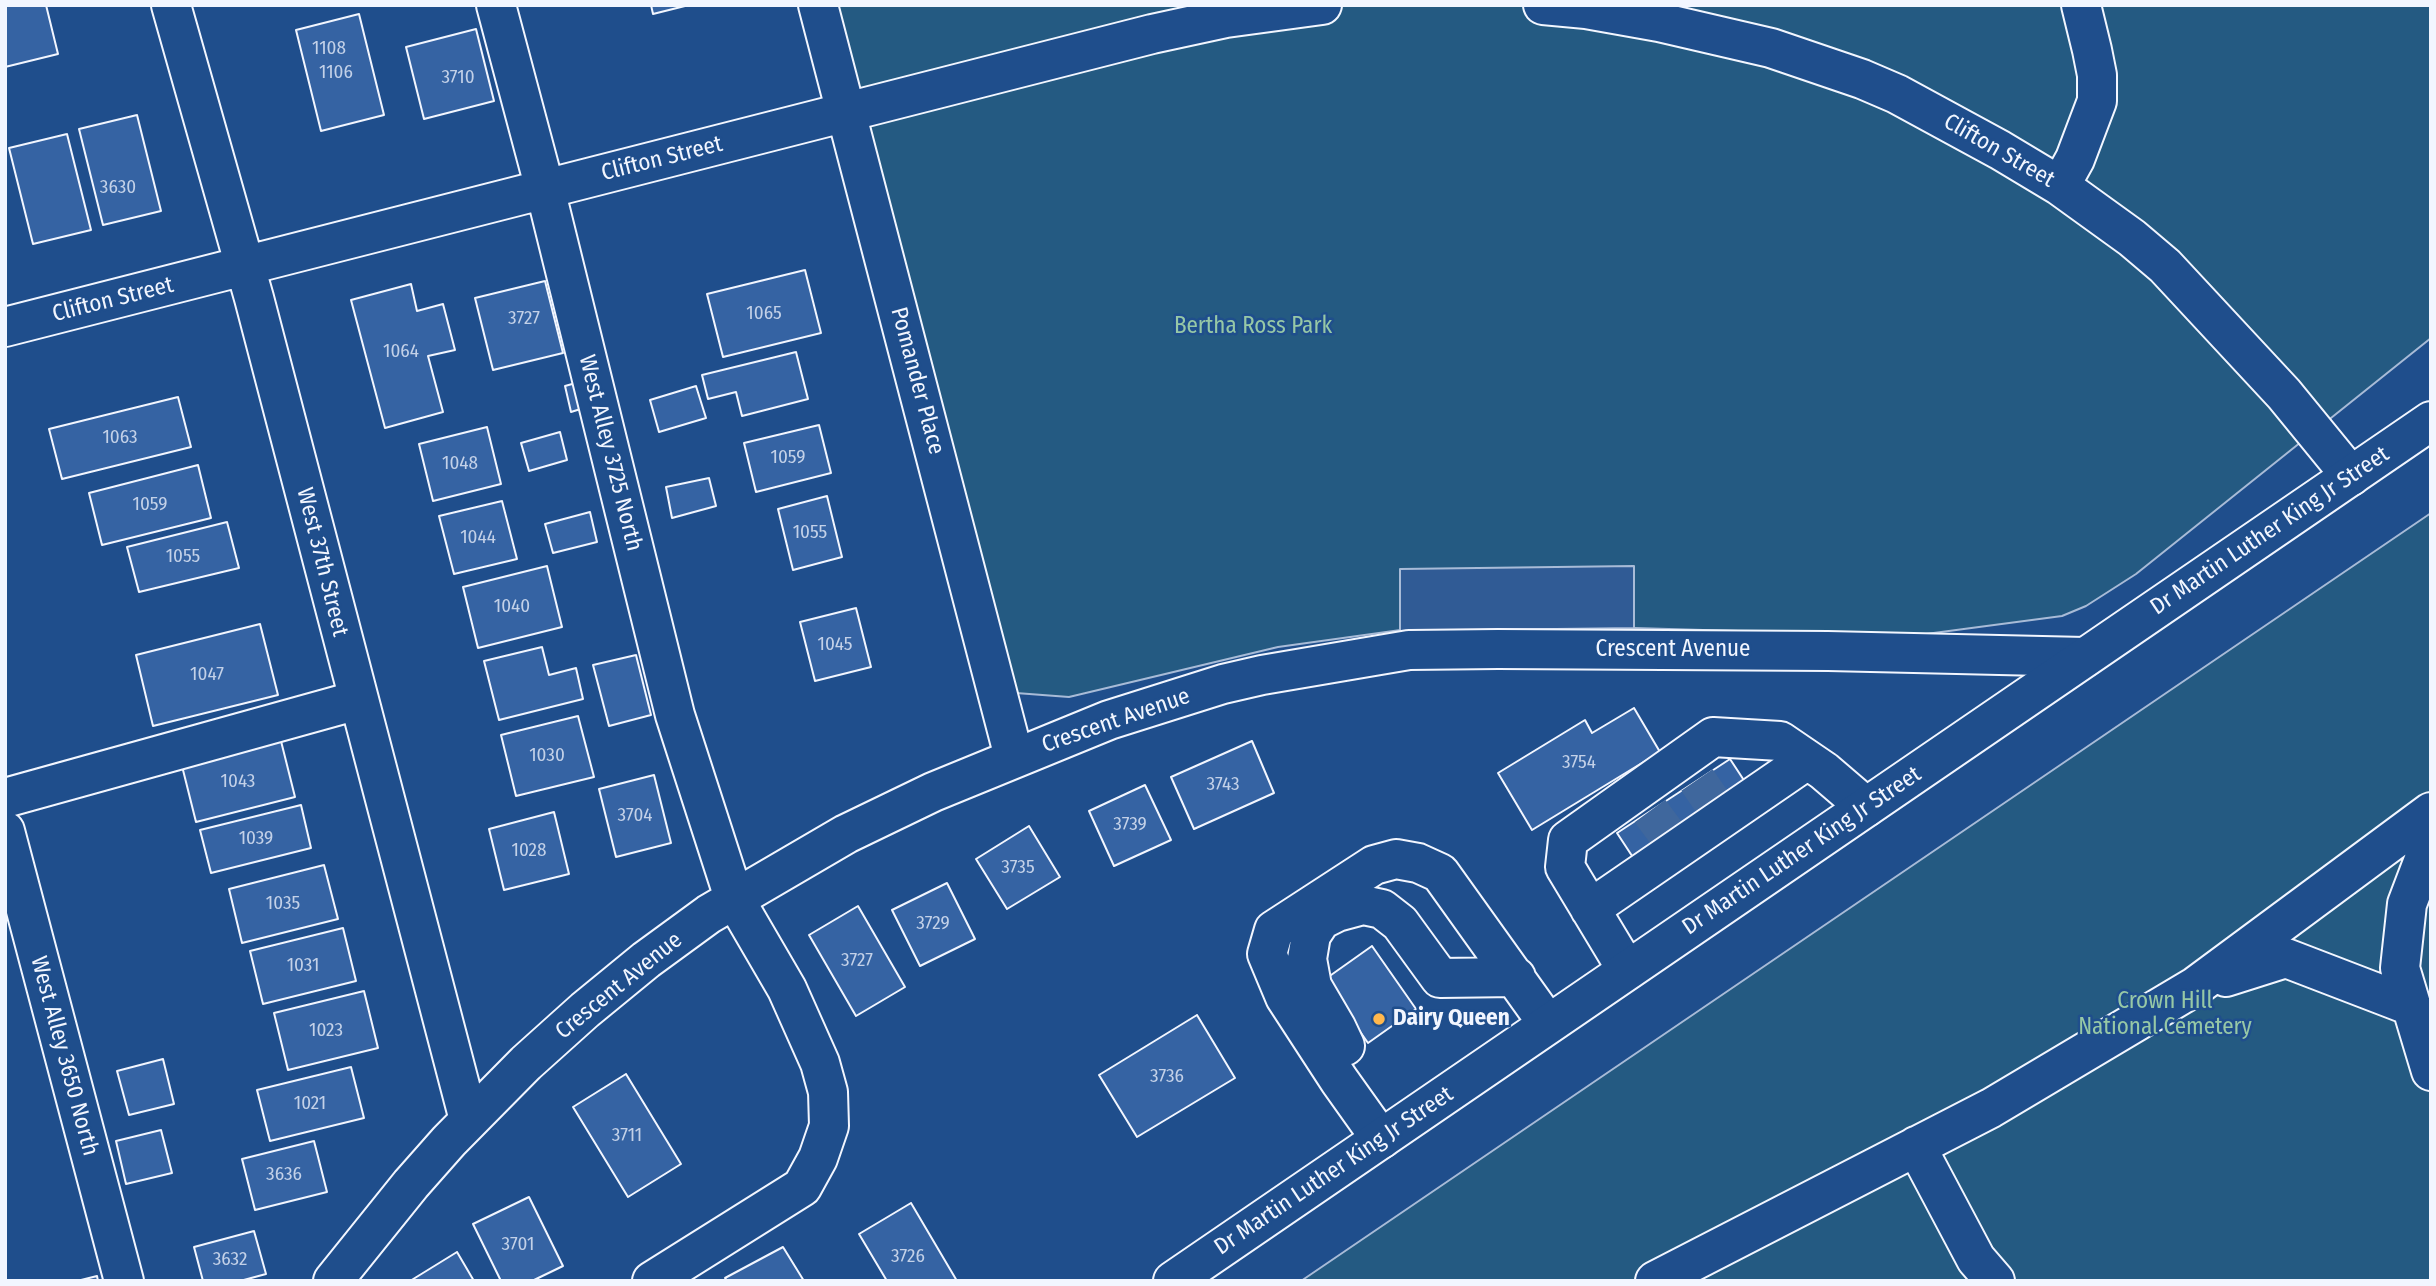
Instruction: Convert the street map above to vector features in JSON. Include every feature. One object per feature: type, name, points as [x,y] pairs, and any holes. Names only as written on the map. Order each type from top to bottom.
[{"type":"street","name":"West 37th Street","points":[[171,5],[246,267],[469,1120]]},
{"type":"street","name":"West Alley 3725 North","points":[[496,5],[545,189],[675,715],[734,898],[788,989],[820,1063],[828,1092],[829,1126],[818,1158],[802,1187],[652,1281]]},
{"type":"street","name":"Pomander Place","points":[[818,5],[1014,757]]},
{"type":"street","name":"Clifton Street","points":[[5,327],[1189,25],[1322,5]]},
{"type":"street","name":"Clifton Street","points":[[1543,5],[1622,15],[1696,30],[1771,48],[1862,79],[1897,93],[2060,186],[2165,266],[2284,394],[2351,476]]},
{"type":"street","points":[[2060,186],[2075,159],[2097,101],[2092,50],[2081,5]]},
{"type":"street","name":"Dr Martin Luther King Jr Street","points":[[1173,1281],[2431,421]]},
{"type":"street","name":"Crescent Avenue","points":[[333,1281],[411,1184],[526,1063],[584,1010],[709,914],[846,834],[933,792],[1119,716],[1223,684],[1312,665],[1409,650],[1828,651],[2085,657]]},
{"type":"street","points":[[5,798],[358,700]]},
{"type":"street","points":[[1627,970],[1565,867],[1568,840],[1643,802],[1690,770],[1713,737],[1780,741],[1866,807]]},
{"type":"street","points":[[1590,909],[1720,814],[1807,760]]},
{"type":"street","points":[[1655,1281],[1991,1108],[2196,986],[2431,812]]},
{"type":"street","name":"West Alley 3650 North","points":[[5,831],[124,1281]]},
{"type":"street","points":[[2431,841],[2407,904],[2400,968],[2431,1072]]},
{"type":"street","points":[[1381,1139],[1285,997],[1267,954],[1274,930],[1374,865],[1396,859],[1418,863],[1440,873],[1548,1024]]},
{"type":"street","points":[[1356,1104],[1344,1043],[1312,986],[1307,958],[1311,935],[1321,920],[1337,912],[1363,905],[1382,909],[1400,923],[1440,978],[1516,978]]},
{"type":"street","points":[[2196,986],[2286,958],[2412,1006]]},
{"type":"street","points":[[1916,1146],[1976,1259],[1995,1281]]},
{"type":"green space","name":"Bertha Ross Park","points":[[837,5],[2431,5],[2431,338],[2136,574],[2086,606],[2062,616],[1911,636],[1634,628],[1595,631],[1473,626],[1415,628],[1278,647],[1069,697],[1016,693]]},
{"type":"green space","name":"Crown Hill National Cemetery","points":[[2431,513],[2431,1281],[1301,1281]]},
{"type":"shaded area","points":[[1634,566],[1634,628],[1400,631],[1400,569]]},
{"type":"building","points":[[5,5],[46,5],[58,54],[5,67]]},
{"type":"building","points":[[651,5],[689,5],[653,14]]},
{"type":"building","points":[[359,14],[384,115],[321,131],[296,30]]},
{"type":"building","points":[[476,29],[494,101],[424,119],[406,47]]},
{"type":"building","points":[[137,115],[161,211],[103,225],[79,129]]},
{"type":"building","points":[[67,134],[91,230],[33,244],[9,148]]},
{"type":"building","points":[[805,270],[821,333],[723,357],[707,294]]},
{"type":"building","points":[[545,281],[563,353],[493,370],[475,298]]},
{"type":"building","points":[[411,284],[417,311],[443,304],[455,350],[428,356],[443,412],[385,428],[351,300]]},
{"type":"building","points":[[796,352],[808,399],[742,416],[736,392],[708,399],[702,375]]},
{"type":"building","points":[[583,381],[590,406],[571,412],[565,386]]},
{"type":"building","points":[[696,386],[706,418],[659,432],[650,400]]},
{"type":"building","points":[[178,397],[191,447],[62,479],[49,429]]},
{"type":"building","points":[[819,425],[831,473],[756,492],[744,443]]},
{"type":"building","points":[[487,427],[501,484],[433,501],[419,444]]},
{"type":"building","points":[[560,432],[567,460],[529,471],[521,443]]},
{"type":"building","points":[[198,465],[211,518],[102,545],[89,493]]},
{"type":"building","points":[[709,478],[716,506],[672,518],[666,487]]},
{"type":"building","points":[[827,496],[842,557],[793,570],[778,509]]},
{"type":"building","points":[[502,501],[517,559],[454,574],[439,516]]},
{"type":"building","points":[[590,512],[597,542],[553,553],[545,524]]},
{"type":"building","points":[[227,522],[239,568],[139,592],[127,547]]},
{"type":"building","points":[[547,566],[562,627],[478,648],[463,587]]},
{"type":"building","points":[[856,608],[871,667],[815,681],[800,622]]},
{"type":"building","points":[[260,624],[278,695],[153,726],[136,655]]},
{"type":"building","points":[[542,647],[549,675],[576,668],[583,699],[499,720],[484,661]]},
{"type":"building","points":[[636,655],[651,715],[609,726],[593,665]]},
{"type":"building","points":[[1634,708],[1660,752],[1532,830],[1498,773],[1585,720],[1592,733]]},
{"type":"building","points":[[578,716],[594,777],[516,796],[501,735]]},
{"type":"building","points":[[281,741],[295,797],[196,822],[182,766]]},
{"type":"building","points":[[1252,741],[1274,793],[1194,829],[1171,777]]},
{"type":"building","points":[[1730,759],[1751,791],[1638,865],[1617,833]]},
{"type":"building","points":[[654,775],[671,843],[616,857],[599,789]]},
{"type":"building","points":[[1145,785],[1171,840],[1114,866],[1089,811]]},
{"type":"building","points":[[301,805],[311,848],[211,873],[200,830]]},
{"type":"building","points":[[554,812],[569,874],[504,890],[489,829]]},
{"type":"building","points":[[1029,826],[1060,877],[1007,909],[976,859]]},
{"type":"building","points":[[324,865],[338,919],[242,943],[229,889]]},
{"type":"building","points":[[947,883],[975,939],[920,966],[892,910]]},
{"type":"building","points":[[858,906],[905,987],[856,1016],[809,935]]},
{"type":"building","points":[[343,928],[356,981],[263,1004],[250,951]]},
{"type":"building","points":[[1372,946],[1416,1009],[1368,1043],[1324,980]]},
{"type":"building","points":[[364,991],[378,1048],[288,1070],[274,1013]]},
{"type":"building","points":[[1197,1015],[1235,1078],[1137,1137],[1099,1075]]},
{"type":"building","points":[[163,1059],[174,1104],[129,1115],[117,1071]]},
{"type":"building","points":[[351,1067],[364,1118],[270,1141],[257,1090]]},
{"type":"building","points":[[626,1074],[681,1164],[628,1197],[573,1107]]},
{"type":"building","points":[[161,1130],[172,1173],[126,1184],[116,1141]]},
{"type":"building","points":[[314,1141],[327,1192],[255,1210],[242,1159]]},
{"type":"building","points":[[529,1197],[563,1266],[532,1281],[501,1281],[473,1224]]},
{"type":"building","points":[[911,1203],[957,1281],[887,1281],[859,1234]]},
{"type":"building","points":[[254,1231],[266,1274],[240,1281],[203,1281],[194,1247]]},
{"type":"building","points":[[783,1247],[804,1281],[727,1281],[725,1278]]},
{"type":"building","points":[[457,1252],[474,1281],[410,1281]]},
{"type":"building","points":[[97,1276],[98,1281],[77,1281]]},
{"type":"tunnel","points":[[1697,780],[1719,812]]},
{"type":"tunnel","points":[[1650,811],[1673,842]]},
{"type":"place","name":"Dairy Queen","points":[[1379,1019]]}]
